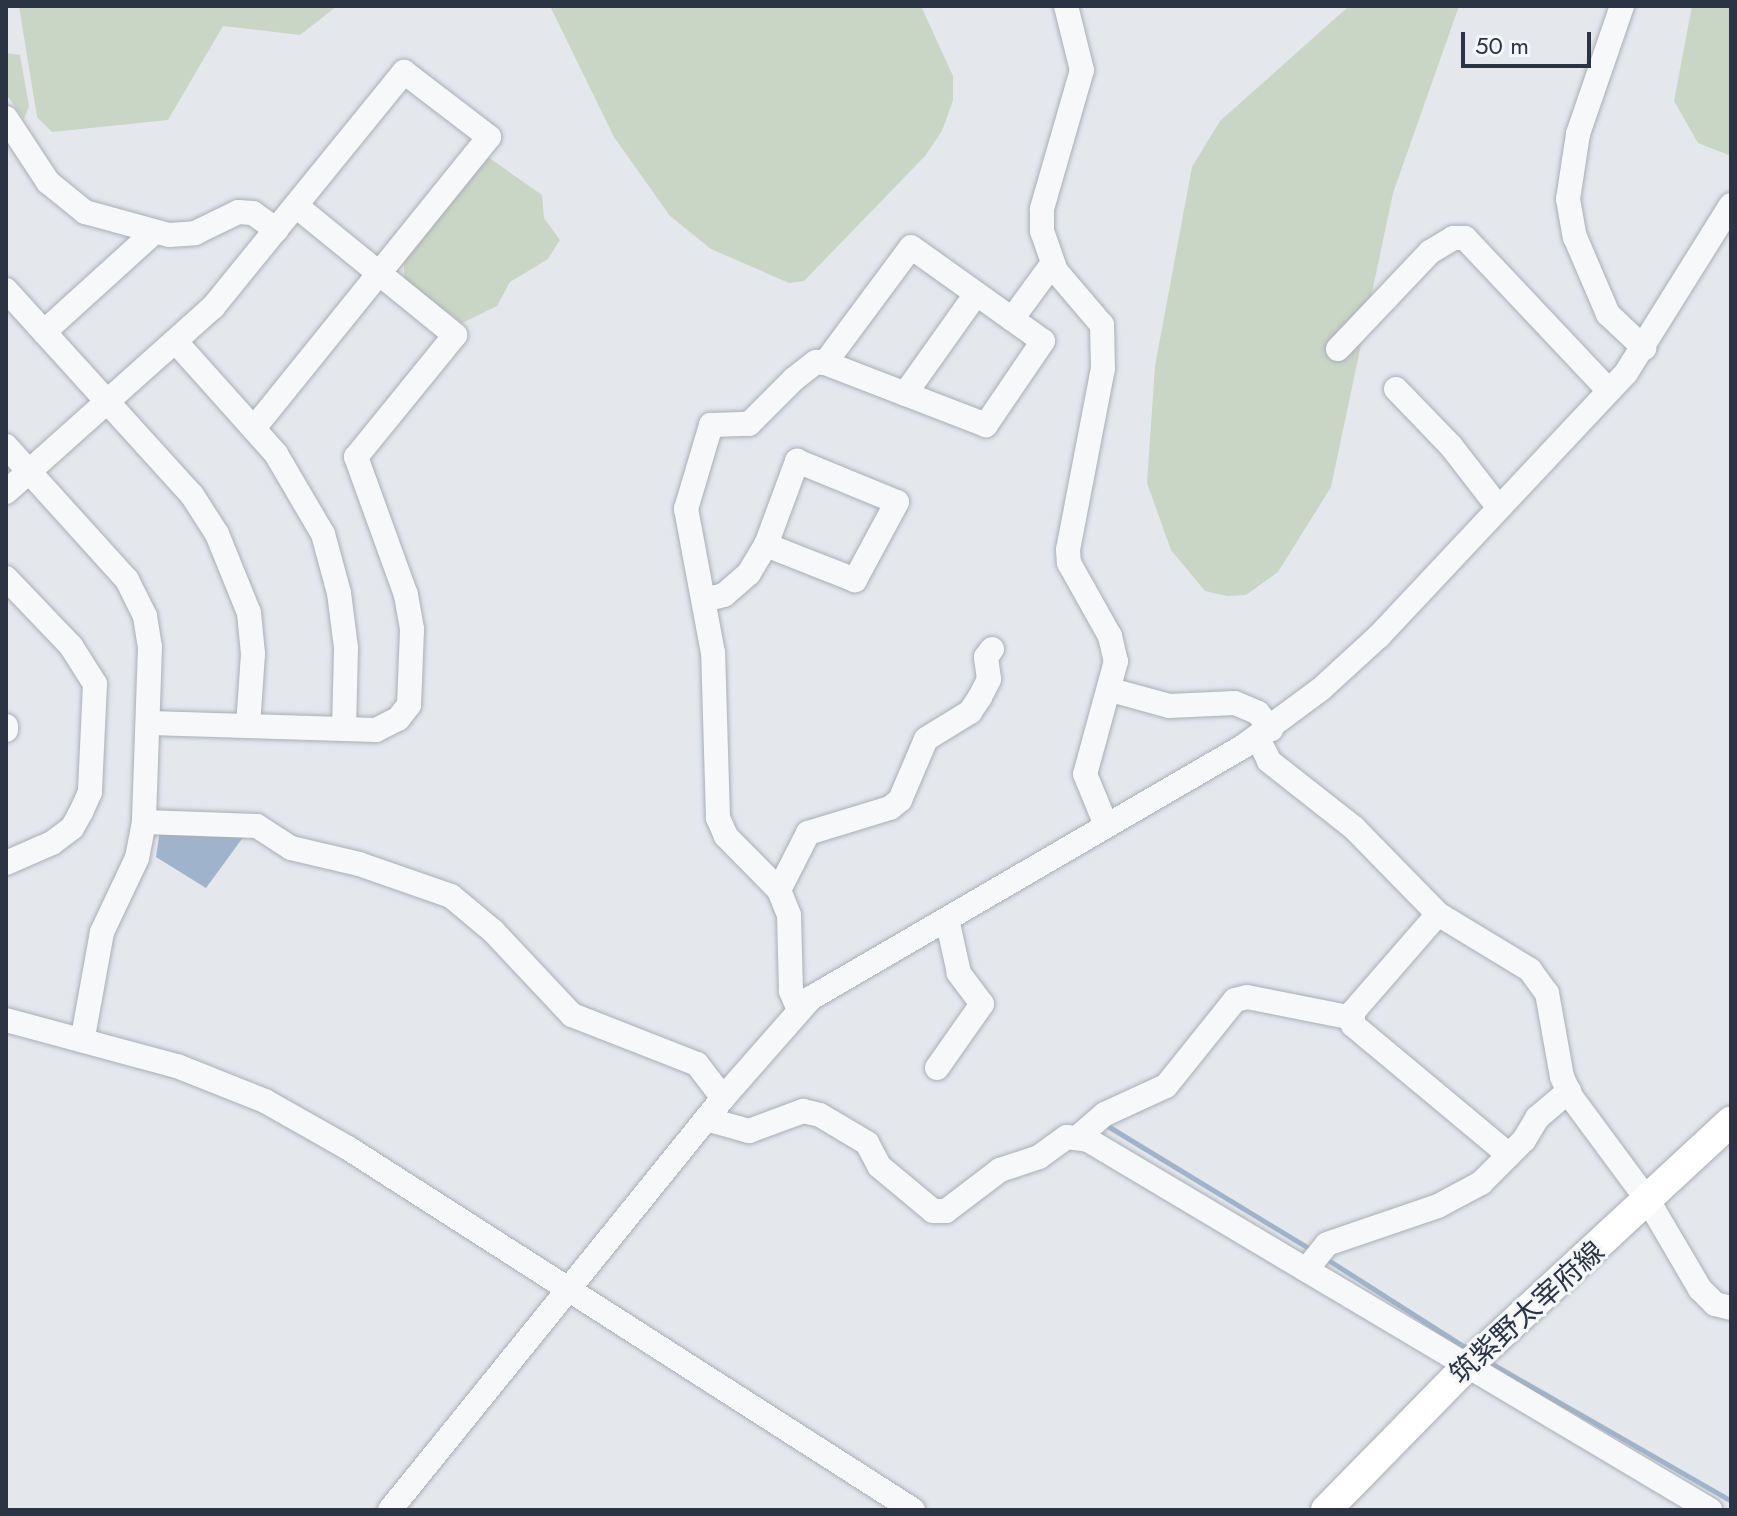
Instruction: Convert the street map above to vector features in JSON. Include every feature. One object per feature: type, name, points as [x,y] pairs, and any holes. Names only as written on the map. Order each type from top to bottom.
[{"type":"main road","name":"筑紫野太宰府線","points":[[1326,1510],[1469,1364],[1649,1202],[1731,1121]]},
{"type":"street","points":[[1066,6],[1082,70],[1042,209],[1042,231],[1053,263],[1102,325],[1103,368],[1068,550],[1069,563],[1110,636],[1116,661],[1111,690],[1085,774],[1106,825]]},
{"type":"street","points":[[1622,6],[1578,134],[1568,199],[1575,237],[1608,314],[1644,348]]},
{"type":"street","points":[[6,492],[213,307],[404,72],[489,137],[255,427]]},
{"type":"street","points":[[6,118],[35,165],[68,202],[153,233],[195,233],[238,212],[253,213],[276,230]]},
{"type":"street","points":[[390,1510],[723,1098],[799,1010],[947,919],[1264,733],[1379,636],[1644,348],[1731,205]]},
{"type":"street","points":[[150,723],[376,730],[398,719],[409,705],[412,674],[406,595],[356,457],[455,335],[296,206]]},
{"type":"street","points":[[44,332],[153,233]]},
{"type":"street","points":[[1338,349],[1430,252],[1453,238],[1465,238],[1608,390]]},
{"type":"street","points":[[799,1010],[791,991],[789,915],[779,890],[726,836],[718,818],[713,653],[686,509],[711,425],[749,424],[794,379],[816,362],[986,425],[1043,341],[911,247],[825,363]]},
{"type":"street","points":[[1012,319],[1053,263]]},
{"type":"street","points":[[6,290],[192,495],[238,576],[253,654],[248,725]]},
{"type":"street","points":[[905,394],[976,294]]},
{"type":"street","points":[[176,342],[255,427],[300,488],[323,534],[339,593],[346,648],[344,728]]},
{"type":"street","points":[[1396,389],[1451,446],[1499,508]]},
{"type":"street","points":[[6,446],[127,580],[145,616],[150,723],[144,822],[137,858],[102,932],[83,1037]]},
{"type":"street","points":[[705,600],[724,595],[749,573],[766,545],[797,461],[897,502],[855,580],[766,545]]},
{"type":"street","points":[[6,578],[71,646],[95,684],[90,792],[81,812],[72,828],[52,843],[6,863]]},
{"type":"street","points":[[779,890],[808,833],[890,808],[900,800],[926,739],[970,712],[980,697],[989,679],[986,657],[992,649]]},
{"type":"street","points":[[1111,690],[1169,706],[1235,703],[1258,713],[1269,761],[1354,828],[1438,914],[1530,970],[1547,993],[1569,1091],[1649,1202],[1700,1289],[1715,1304],[1731,1308]]},
{"type":"street","points":[[144,822],[257,826],[291,848],[359,864],[451,896],[493,931],[572,1015],[697,1064],[723,1098]]},
{"type":"street","points":[[1438,914],[1352,1013],[1353,1025],[1509,1155]]},
{"type":"street","points":[[937,1068],[982,1004],[959,973],[947,919]]},
{"type":"street","points":[[1077,1138],[1105,1114],[1166,1086],[1235,1000],[1247,997],[1353,1018]]},
{"type":"street","points":[[6,1020],[83,1037],[177,1066],[265,1101],[348,1148],[913,1510]]},
{"type":"street","points":[[1306,1270],[1327,1244],[1438,1206],[1481,1183],[1509,1155],[1537,1118],[1569,1091]]},
{"type":"street","points":[[706,1119],[749,1131],[803,1111],[820,1115],[867,1143],[879,1166],[933,1211],[946,1211],[1000,1170],[1039,1157],[1067,1137],[1088,1140],[1710,1510]]},
{"type":"green space","points":[[19,6],[337,6],[300,35],[223,26],[168,120],[52,132],[37,117]]},
{"type":"green space","points":[[550,6],[921,6],[953,76],[953,100],[942,131],[925,156],[804,281],[789,283],[711,249],[670,216],[614,137]]},
{"type":"green space","points":[[1349,6],[1459,6],[1393,193],[1331,487],[1278,572],[1246,595],[1227,596],[1205,591],[1171,550],[1147,483],[1155,366],[1192,167],[1220,121]]},
{"type":"green space","points":[[1692,6],[1731,6],[1731,156],[1698,143],[1674,101]]},
{"type":"green space","points":[[6,53],[20,55],[29,106],[24,119],[6,94]]},
{"type":"green space","points":[[485,155],[542,195],[544,218],[560,240],[548,259],[510,282],[497,306],[462,323],[404,279],[404,259]]},
{"type":"water","points":[[160,831],[247,832],[206,888],[156,857]]},
{"type":"waterway","points":[[1106,1125],[1313,1251]]},
{"type":"waterway","points":[[1325,1258],[1468,1349]]},
{"type":"waterway","points":[[1487,1361],[1731,1501]]}]
